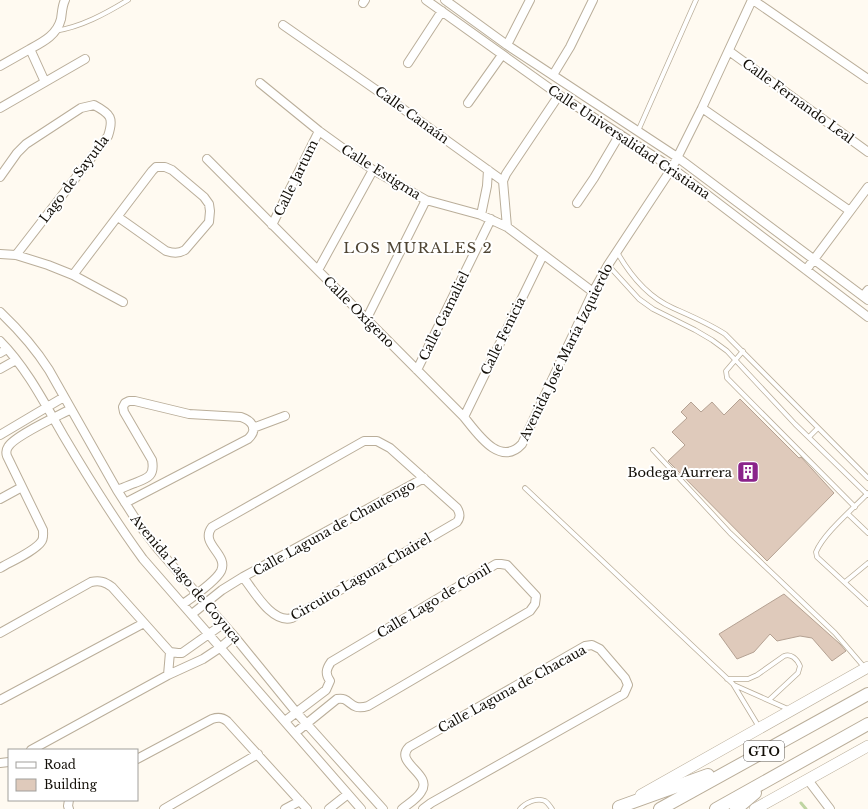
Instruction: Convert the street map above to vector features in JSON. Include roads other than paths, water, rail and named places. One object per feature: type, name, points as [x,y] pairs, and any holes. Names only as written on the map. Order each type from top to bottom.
[{"type":"main road","name":"GTO","points":[[660,809],[868,694]]},
{"type":"main road","name":"GTO","points":[[716,809],[868,724]]},
{"type":"main road","points":[[618,808],[751,759]]},
{"type":"main road","points":[[736,809],[752,797],[766,782]]},
{"type":"street","name":"Calle Universalidad Cristiana","points":[[426,0],[558,95],[672,168],[868,317]]},
{"type":"street","points":[[507,45],[530,0]]},
{"type":"street","points":[[553,75],[570,47],[593,0]]},
{"type":"street","points":[[753,0],[868,79]]},
{"type":"street","name":"Avenida José María Izquierdo","points":[[516,450],[522,444],[593,292],[608,265],[672,168],[753,0]]},
{"type":"street","points":[[0,66],[47,40],[55,31],[61,20],[62,1]]},
{"type":"street","name":"Calle Universalidad Cristiana","points":[[447,1],[507,45],[677,157],[814,259],[866,295]]},
{"type":"street","points":[[408,63],[442,11]]},
{"type":"street","name":"Calle Canaán","points":[[283,25],[503,181]]},
{"type":"street","points":[[30,50],[45,82]]},
{"type":"street","name":"Calle Fernando Leal","points":[[729,51],[868,152]]},
{"type":"street","points":[[468,103],[502,55]]},
{"type":"street","points":[[0,108],[85,59]]},
{"type":"street","name":"Calle Estigma","points":[[260,83],[319,131],[373,170],[426,200],[481,215],[518,233],[542,255],[593,292]]},
{"type":"street","points":[[507,227],[503,181],[506,174],[558,95]]},
{"type":"street","name":"Lago de Sayutla","points":[[0,176],[17,153],[26,144],[81,108],[94,105],[100,108],[111,118],[112,122],[108,136],[16,255]]},
{"type":"street","points":[[702,108],[850,211]]},
{"type":"street","name":"Calle Jartum","points":[[272,225],[319,131]]},
{"type":"street","points":[[577,203],[594,178],[620,134]]},
{"type":"street","name":"Calle Oxígeno","points":[[208,159],[366,320],[464,417],[486,443],[497,450],[506,452],[516,450]]},
{"type":"street","points":[[73,275],[156,167],[165,167],[172,170],[204,197],[209,204],[210,212],[208,222],[185,250],[179,253],[166,251],[118,217]]},
{"type":"street","points":[[318,270],[373,170]]},
{"type":"street","points":[[481,215],[487,186],[488,170]]},
{"type":"street","points":[[806,270],[868,187]]},
{"type":"street","points":[[366,320],[426,200]]},
{"type":"street","name":"Calle Gamaliel","points":[[417,370],[491,219]]},
{"type":"street","points":[[0,254],[16,255],[48,265],[73,275],[123,302]]},
{"type":"street","name":"Calle Fenicia","points":[[464,417],[542,255]]},
{"type":"street","name":"Avenida Lago de Coyuca","points":[[0,312],[39,354],[117,490],[157,548],[234,636],[296,712],[383,809]]},
{"type":"street","name":"Avenida Lago de Coyuca","points":[[0,341],[4,351],[16,360],[48,408],[102,500],[143,559],[348,794],[356,807]]},
{"type":"street","points":[[0,368],[16,360]]},
{"type":"street","points":[[0,435],[48,408],[64,397]]},
{"type":"street","points":[[117,490],[146,480],[150,476],[153,466],[152,460],[124,412],[125,403],[135,401],[189,414],[241,417],[248,419],[253,428],[253,433],[248,439],[125,503]]},
{"type":"street","points":[[0,568],[36,547],[42,541],[43,530],[7,456],[6,452],[8,447],[11,442],[71,409]]},
{"type":"street","points":[[253,428],[285,416]]},
{"type":"street","points":[[183,604],[220,573],[222,566],[221,559],[209,540],[208,533],[212,527],[364,441],[377,441],[384,443],[424,478]]},
{"type":"street","name":"Circuito Laguna Chairel","points":[[243,577],[270,611],[280,618],[292,618],[457,522],[460,517],[460,513],[457,508],[424,478]]},
{"type":"street","name":"Calle Laguna de Chautengo","points":[[243,577],[424,478]]},
{"type":"street","points":[[0,499],[22,487]]},
{"type":"street","name":"Calle Lago de Conil","points":[[284,721],[326,690],[330,681],[326,676],[327,670],[331,662],[496,564],[507,565],[536,596],[537,599],[530,611],[368,706],[355,707],[345,699],[337,699],[295,733]]},
{"type":"street","points":[[192,614],[222,590],[243,577]]},
{"type":"street","points":[[0,633],[91,582],[96,581],[107,583],[112,586],[170,652],[182,652],[223,624]]},
{"type":"street","points":[[0,700],[144,623]]},
{"type":"street","points":[[33,749],[168,675],[203,659],[234,636]]},
{"type":"street","name":"Calle Laguna de Chacaua","points":[[421,792],[424,783],[423,779],[406,758],[406,752],[410,747],[585,646],[592,646],[600,649],[626,678],[628,685],[624,694],[431,803],[423,809]]},
{"type":"street","points":[[168,675],[170,652]]},
{"type":"street","points":[[618,808],[866,668]]},
{"type":"street","points":[[138,758],[212,719],[218,717],[223,718],[228,721],[307,809]]},
{"type":"street","points":[[755,809],[868,746]]},
{"type":"street","points":[[164,809],[258,754]]},
{"type":"street","points":[[808,780],[830,809]]},
{"type":"street","points":[[402,809],[421,792],[431,803]]},
{"type":"street","points":[[329,809],[348,794]]},
{"type":"street","points":[[285,809],[300,801]]},
{"type":"lane","points":[[55,31],[72,28],[113,9],[128,0]]},
{"type":"lane","points":[[638,131],[696,0]]},
{"type":"lane","points":[[617,251],[630,274],[657,299],[672,308],[709,324],[725,334],[868,478]]},
{"type":"lane","points":[[608,265],[639,299],[653,310],[706,336],[727,351],[809,437],[868,494],[830,532],[816,552],[817,556],[868,604]]},
{"type":"lane","points":[[743,351],[726,372],[727,378],[855,507]]},
{"type":"lane","points":[[809,437],[818,428]]},
{"type":"lane","points":[[653,450],[730,533],[835,633],[866,668]]},
{"type":"lane","points":[[525,488],[727,679],[733,684],[790,710]]},
{"type":"lane","points":[[848,514],[868,533]]},
{"type":"lane","points":[[845,582],[868,563]]},
{"type":"lane","points":[[727,679],[748,679],[757,675],[784,656],[793,656],[800,666],[798,673],[769,700]]},
{"type":"lane","points":[[733,684],[760,729]]},
{"type":"lane","points":[[520,809],[526,804],[541,800],[546,802],[552,809]]},
{"type":"waterway","points":[[801,803],[806,809]]},
{"type":"place","name":"Bodega Aurrera","points":[[748,472]]},
{"type":"district","name":"LOS MURALES 2","points":[[418,247]]}]
